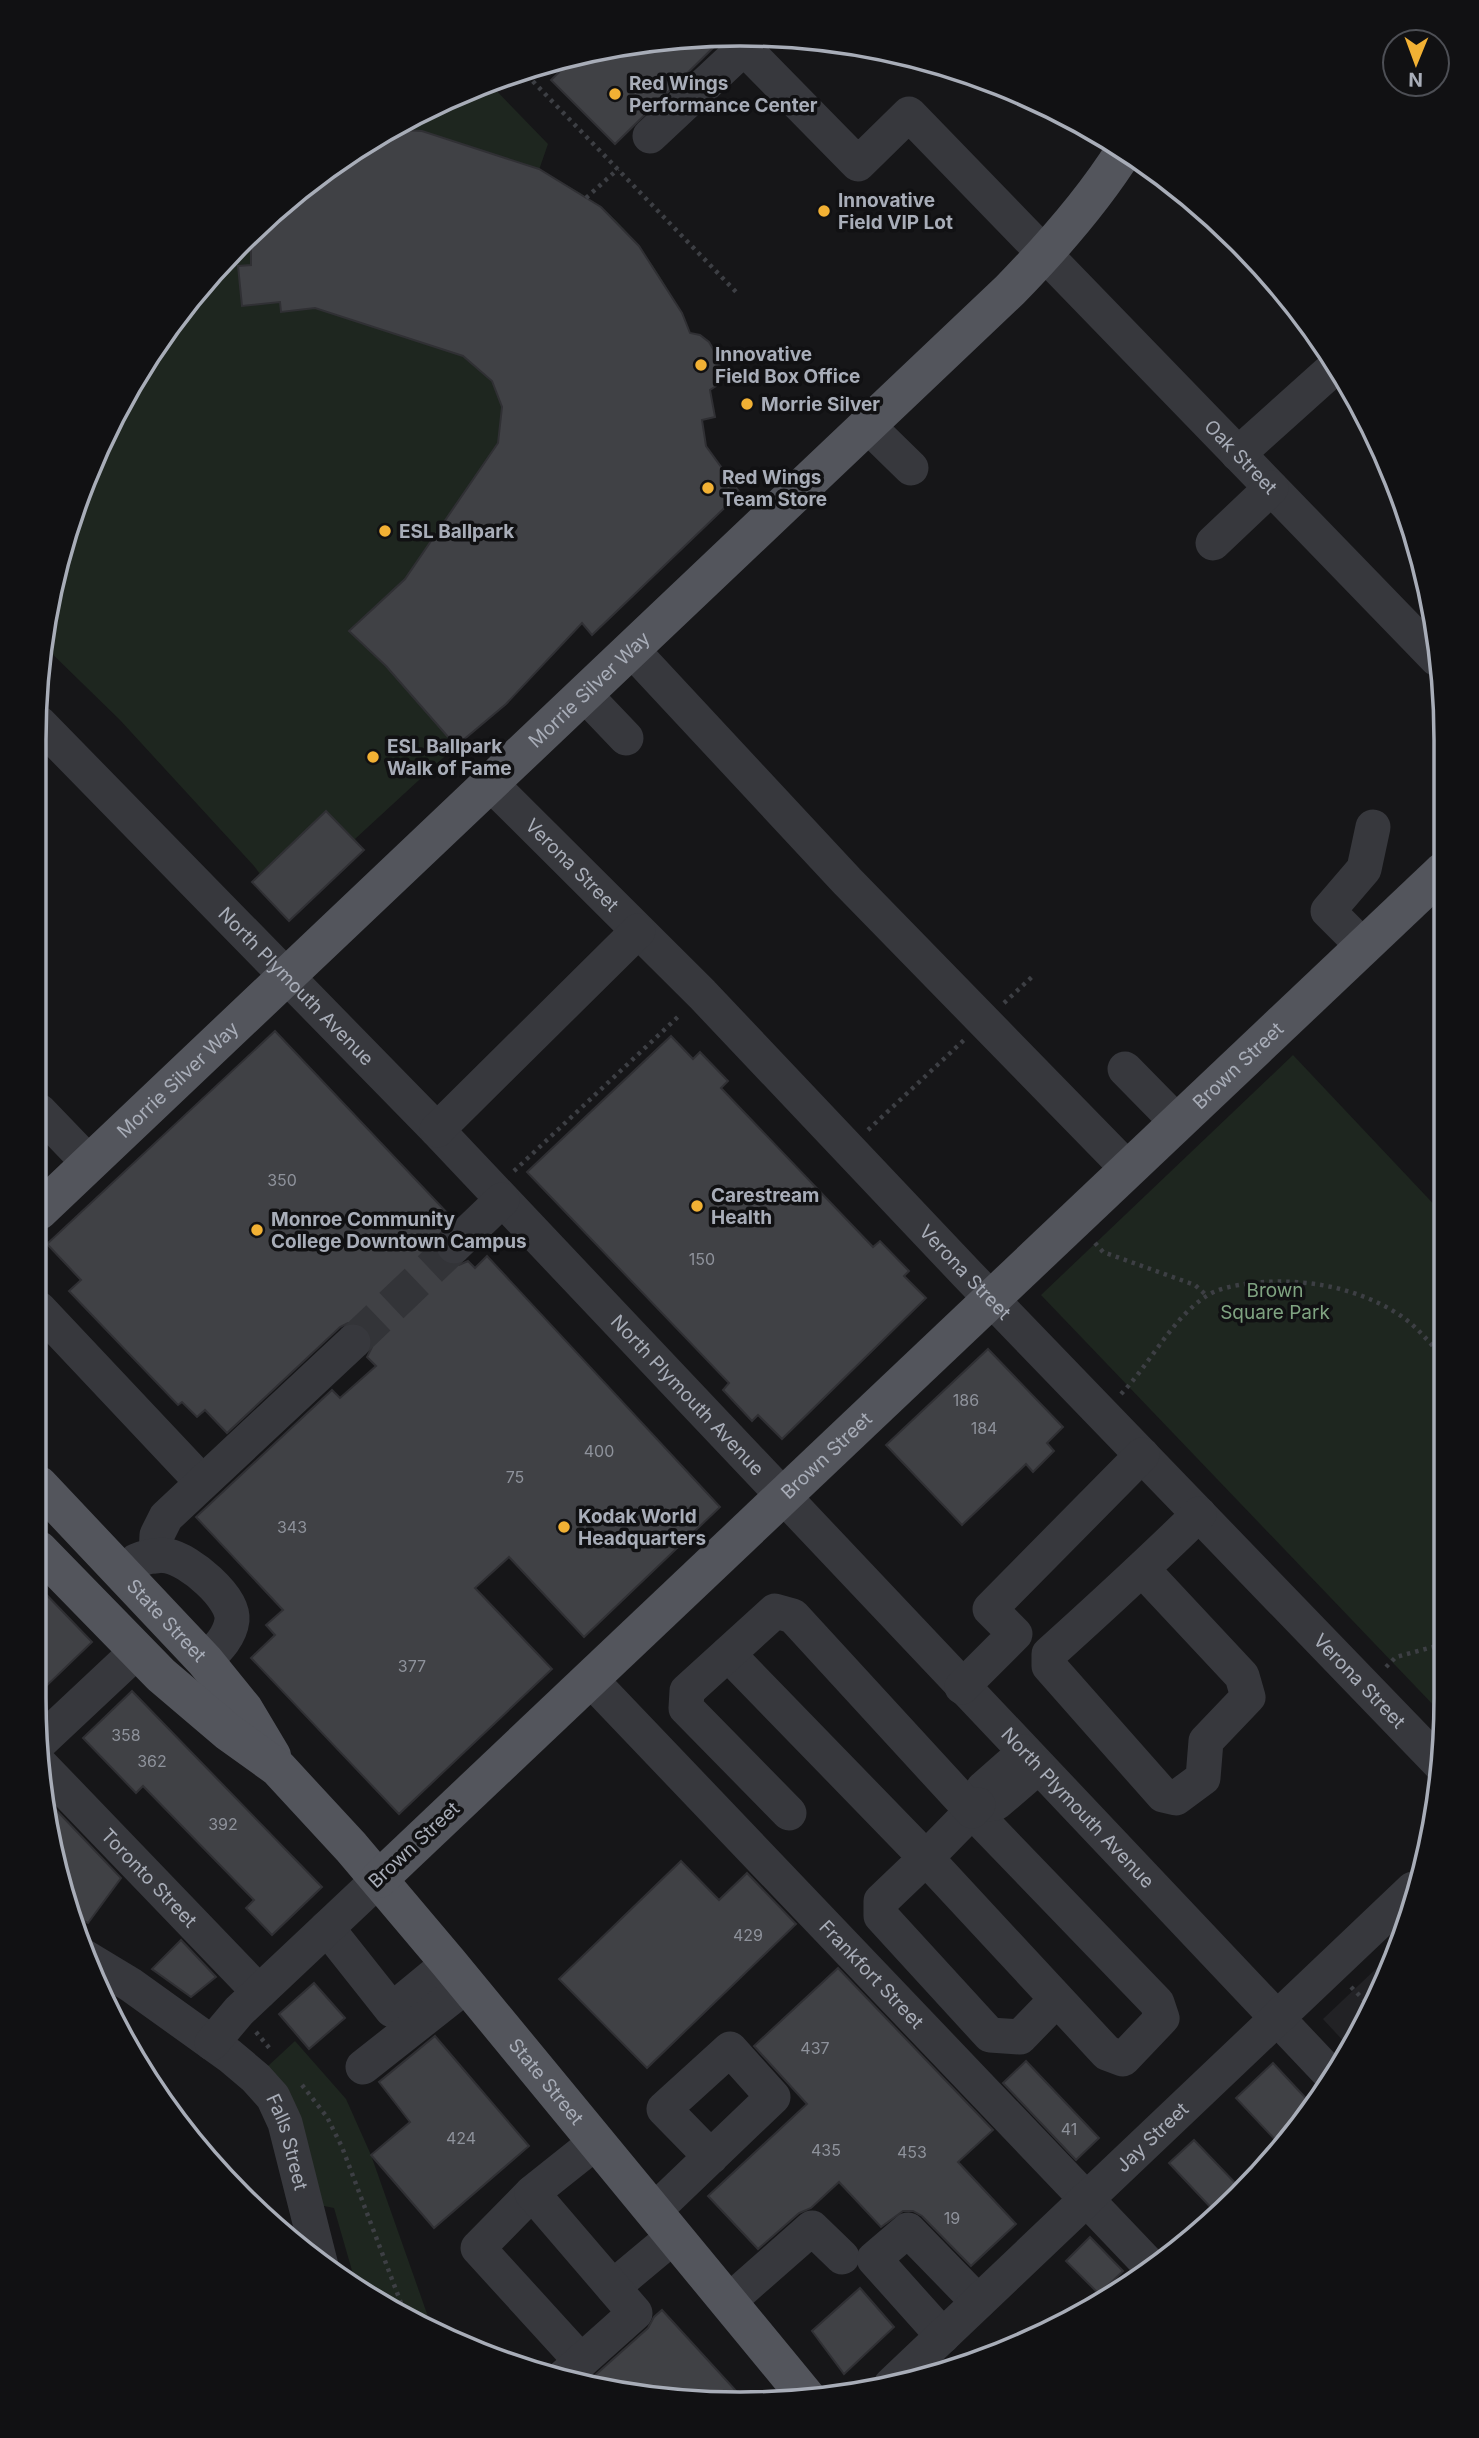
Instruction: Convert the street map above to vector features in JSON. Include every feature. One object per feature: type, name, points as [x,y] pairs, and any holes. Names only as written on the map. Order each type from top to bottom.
[{"type":"main road","name":"Morrie Silver Way","points":[[46,1203],[1010,290],[1094,194],[1119,158]]},
{"type":"main road","name":"Brown Street","points":[[379,1879],[1434,880]]},
{"type":"main road","name":"State Street","points":[[46,1492],[205,1661],[259,1732],[278,1768]]},
{"type":"main road","name":"State Street","points":[[46,1556],[136,1651],[228,1732],[278,1768],[379,1879],[800,2390]]},
{"type":"street","name":"Oak Street","points":[[650,136],[744,48],[858,164],[908,114],[1428,650]]},
{"type":"street","points":[[1238,454],[1329,373]]},
{"type":"street","points":[[867,425],[911,468]]},
{"type":"street","points":[[1213,543],[1271,488]]},
{"type":"street","points":[[631,649],[847,881],[1129,1170]]},
{"type":"street","points":[[584,694],[626,738]]},
{"type":"street","name":"North Plymouth Avenue","points":[[46,735],[437,1130],[1326,2070]]},
{"type":"street","name":"Verona Street","points":[[490,783],[702,994],[1431,1755]]},
{"type":"street","points":[[1364,947],[1328,911],[1364,869],[1373,827]]},
{"type":"street","points":[[437,1130],[638,931]]},
{"type":"street","points":[[1125,1069],[1178,1123]]},
{"type":"street","points":[[46,1118],[89,1163]]},
{"type":"street","points":[[454,1246],[498,1195]]},
{"type":"street","points":[[46,1316],[202,1482]]},
{"type":"street","points":[[156,1556],[157,1535],[162,1522],[353,1342]]},
{"type":"street","points":[[962,1687],[1015,1634],[990,1609],[1142,1455]]},
{"type":"street","points":[[1142,1569],[1242,1676],[1248,1697],[1206,1741],[1203,1778],[1176,1798],[1163,1795],[1049,1666],[1049,1654],[1199,1514]]},
{"type":"street","points":[[122,1573],[135,1562],[156,1556],[172,1557],[187,1563],[228,1603],[232,1618],[227,1634],[219,1648],[205,1661]]},
{"type":"street","points":[[728,1654],[926,1858],[1107,2053],[1123,2059],[1162,2018],[1157,2003],[793,1616],[775,1611],[687,1691],[686,1708],[789,1813]]},
{"type":"street","points":[[47,1736],[136,1651]]},
{"type":"street","name":"Frankfort Street","points":[[590,1679],[1145,2261]]},
{"type":"street","points":[[1032,1760],[983,1790],[975,1808],[881,1901],[881,1916],[990,2035],[1020,2036],[1057,1999]]},
{"type":"street","name":"Toronto Street","points":[[50,1774],[259,1992]]},
{"type":"street","name":"Brown Street","points":[[212,2043],[239,2011],[379,1879]]},
{"type":"street","name":"Jay Street","points":[[904,2372],[1404,1897]]},
{"type":"street","points":[[327,1928],[392,2010],[458,1974]]},
{"type":"street","name":"Falls Street","points":[[99,1965],[131,1985],[212,2043],[266,2088],[282,2113],[317,2249]]},
{"type":"street","points":[[363,2067],[458,1974]]},
{"type":"street","points":[[532,2193],[635,2313],[570,2370],[478,2248],[532,2193],[596,2141]]},
{"type":"street","points":[[613,2287],[664,2223],[711,2157]]},
{"type":"street","points":[[728,2302],[812,2228],[842,2258]]},
{"type":"street","points":[[943,2336],[874,2259],[908,2230],[978,2302]]},
{"type":"path","points":[[530,78],[738,294]]},
{"type":"path","points":[[586,198],[618,169]]},
{"type":"path","points":[[848,1148],[1034,975]]},
{"type":"path","points":[[498,1195],[702,994]]},
{"type":"path","points":[[1074,1222],[1103,1252],[1195,1285],[1206,1295]]},
{"type":"path","points":[[1102,1414],[1138,1377],[1170,1332],[1206,1295],[1231,1286],[1275,1281],[1326,1286],[1364,1296],[1415,1327],[1434,1348]]},
{"type":"path","points":[[1365,1687],[1396,1657],[1434,1647]]},
{"type":"path","points":[[256,2032],[272,2051]]},
{"type":"path","points":[[296,2079],[316,2102],[335,2131],[402,2305]]},
{"type":"shaded area","points":[[1381,1964],[1343,2041],[1323,2019]]},
{"type":"green space","name":"ESL Ballpark","points":[[496,90],[548,144],[539,170],[592,201],[625,230],[652,264],[674,300],[689,333],[706,342],[718,357],[721,375],[710,390],[715,417],[702,420],[706,446],[740,493],[592,635],[582,624],[506,704],[355,839],[364,850],[289,921],[252,882],[260,874],[254,866],[120,720],[51,652],[69,560],[82,516],[98,474],[138,392],[189,317],[249,249],[282,218],[354,162],[393,138]]},
{"type":"green space","name":"Brown Square Park","points":[[1293,1055],[1434,1205],[1434,1705],[1041,1295]]},
{"type":"green space","points":[[295,2041],[346,2099],[371,2155],[429,2319],[353,2276],[334,2208],[319,2205],[267,2067]]},
{"type":"building","name":"Red Wings Performance Center","points":[[714,47],[615,144],[551,80],[563,68],[604,59],[649,51]]},
{"type":"building","points":[[408,130],[422,131],[539,169],[601,207],[639,246],[682,313],[690,333],[700,335],[709,342],[719,359],[720,378],[710,390],[715,417],[702,420],[706,446],[740,493],[592,635],[582,623],[506,704],[456,746],[386,666],[349,631],[405,579],[498,443],[502,407],[492,381],[463,356],[315,308],[281,312],[280,302],[242,306],[238,266],[251,265],[251,247],[282,218],[354,162]]},
{"type":"building","points":[[326,811],[364,850],[289,921],[252,882]]},
{"type":"building","name":"Kodak World Headquarters","points":[[275,1031],[453,1219],[435,1240],[434,1250],[439,1259],[449,1265],[468,1261],[475,1268],[487,1256],[720,1507],[584,1637],[509,1557],[475,1588],[552,1669],[399,1814],[251,1658],[275,1635],[266,1625],[283,1610],[196,1517],[332,1390],[340,1398],[376,1366],[367,1357],[372,1347],[372,1337],[368,1329],[358,1323],[348,1323],[340,1327],[227,1433],[205,1410],[197,1417],[182,1402],[178,1405],[69,1291],[81,1280],[47,1244]]},
{"type":"building","name":"Carestream Health","points":[[671,1036],[693,1059],[700,1052],[728,1081],[721,1088],[873,1247],[880,1241],[909,1271],[904,1276],[926,1298],[782,1439],[758,1415],[752,1421],[723,1390],[729,1383],[527,1172]]},
{"type":"building","points":[[988,1349],[1063,1427],[1047,1443],[1054,1451],[1033,1472],[1026,1464],[962,1525],[886,1445]]},
{"type":"building","points":[[46,1594],[92,1642],[46,1686]]},
{"type":"building","points":[[132,1691],[322,1887],[272,1935],[246,1908],[254,1900],[143,1786],[136,1793],[83,1738]]},
{"type":"building","points":[[54,1808],[121,1878],[88,1923],[81,1919],[69,1878]]},
{"type":"building","points":[[681,1861],[719,1900],[747,1873],[796,1924],[647,2068],[559,1979]]},
{"type":"building","points":[[181,1940],[216,1977],[191,1997],[152,1969]]},
{"type":"building","points":[[838,1968],[993,2130],[958,2162],[1016,2224],[971,2266],[922,2216],[913,2211],[903,2211],[881,2227],[839,2182],[811,2208],[799,2213],[758,2249],[708,2196],[807,2104],[754,2046]]},
{"type":"building","points":[[314,1983],[345,2018],[309,2049],[279,2014]]},
{"type":"building","points":[[435,2036],[529,2146],[434,2228],[371,2155],[410,2122],[379,2082]]},
{"type":"building","points":[[1026,2061],[1099,2138],[1076,2160],[1003,2083]]},
{"type":"building","points":[[1273,2063],[1306,2099],[1275,2139],[1236,2098]]},
{"type":"building","points":[[1194,2140],[1235,2183],[1211,2207],[1169,2163]]},
{"type":"building","points":[[1090,2237],[1123,2271],[1098,2293],[1066,2261]]},
{"type":"building","points":[[860,2288],[894,2327],[844,2374],[812,2331]]},
{"type":"building","points":[[662,2310],[737,2392],[649,2387],[594,2377],[648,2328]]},
{"type":"tunnel","points":[[353,1342],[454,1246]]},
{"type":"place","name":"Red Wings Performance Center","points":[[615,94]]},
{"type":"place","name":"Innovative Field VIP Lot","points":[[824,211]]},
{"type":"place","name":"Innovative Field Box Office","points":[[701,365]]},
{"type":"place","name":"Morrie Silver","points":[[747,404]]},
{"type":"place","name":"Red Wings Team Store","points":[[708,488]]},
{"type":"place","name":"ESL Ballpark","points":[[385,531]]},
{"type":"place","name":"ESL Ballpark Walk of Fame","points":[[373,757]]},
{"type":"place","name":"Carestream Health","points":[[697,1206]]},
{"type":"place","name":"Monroe Community College Downtown Campus","points":[[257,1230]]},
{"type":"place","name":"Kodak World Headquarters","points":[[564,1527]]}]
